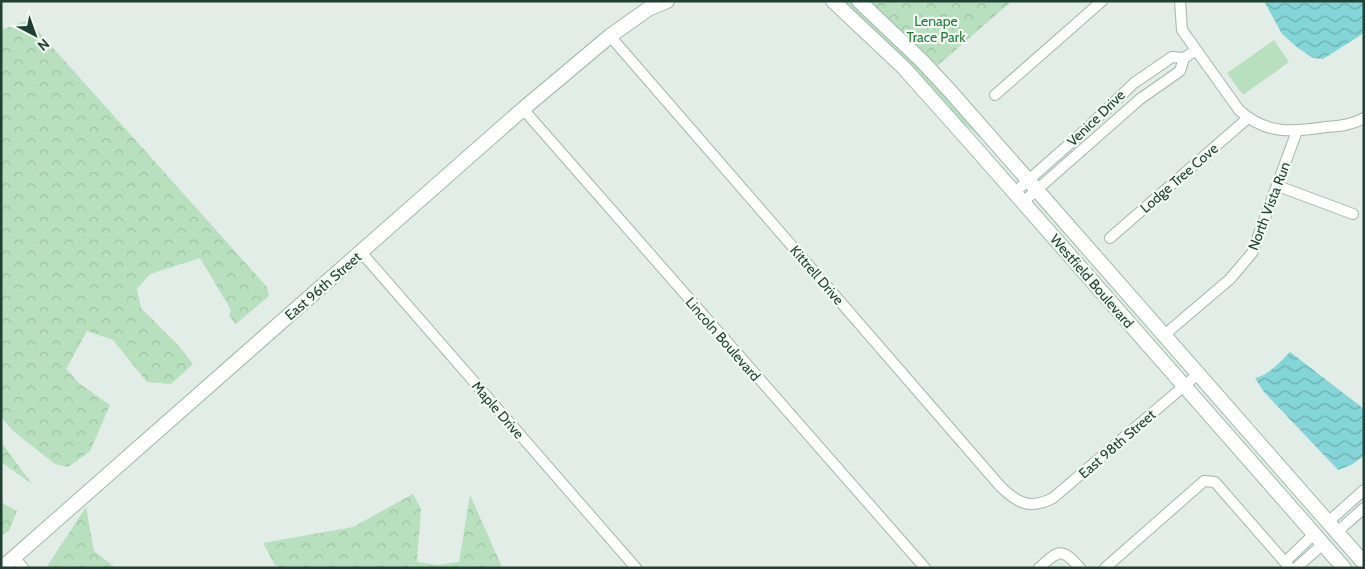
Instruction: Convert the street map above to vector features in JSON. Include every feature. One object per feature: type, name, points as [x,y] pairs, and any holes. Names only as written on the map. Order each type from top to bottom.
[{"type":"main road","name":"East 96th Street","points":[[2,568],[18,562],[361,252],[523,109],[610,36],[651,5],[667,1]]},
{"type":"main road","name":"Westfield Boulevard","points":[[833,1],[904,68],[1344,568]]},
{"type":"main road","name":"Westfield Boulevard","points":[[859,1],[922,61],[1364,563]]},
{"type":"street","points":[[995,95],[1102,1]]},
{"type":"street","points":[[1180,1],[1182,30],[1195,51],[1239,110],[1248,118],[1281,131],[1297,131],[1353,124],[1364,118]]},
{"type":"street","name":"Kittrell Drive","points":[[610,36],[1000,486],[1017,500],[1031,505]]},
{"type":"street","name":"Venice Drive","points":[[1032,186],[1083,132],[1134,83],[1172,57],[1184,58],[1195,51]]},
{"type":"street","name":"Venice Drive","points":[[1019,197],[1140,99],[1180,71],[1184,58]]},
{"type":"street","name":"Lincoln Boulevard","points":[[523,109],[925,568]]},
{"type":"street","name":"Lodge Tree Cove","points":[[1110,238],[1248,118]]},
{"type":"street","name":"North Vista Run","points":[[1164,336],[1230,279],[1252,253],[1297,131]]},
{"type":"street","points":[[1278,186],[1353,214]]},
{"type":"street","name":"Maple Drive","points":[[361,252],[636,568]]},
{"type":"street","name":"East 98th Street","points":[[1031,505],[1045,503],[1053,498],[1198,374]]},
{"type":"street","points":[[1104,568],[1204,481],[1215,482],[1288,565],[1318,539]]},
{"type":"street","points":[[1332,527],[1364,490]]},
{"type":"street","points":[[1332,527],[1364,508]]},
{"type":"street","points":[[1296,568],[1318,539]]},
{"type":"street","points":[[1039,568],[1054,555],[1061,553],[1069,556],[1080,568]]},
{"type":"green space","points":[[841,1],[852,1],[906,51],[987,143],[951,112]]},
{"type":"green space","name":"Lenape Trace Park","points":[[866,1],[1012,1],[936,67]]},
{"type":"green space","points":[[28,20],[267,287],[269,296],[236,324],[229,316],[231,310],[200,258],[150,274],[137,289],[141,308],[179,346],[193,364],[171,384],[147,382],[113,340],[87,331],[66,369],[80,384],[110,405],[90,451],[68,467],[55,464],[13,431],[1,417],[1,30]]},
{"type":"green space","points":[[1274,40],[1289,62],[1243,95],[1227,73]]},
{"type":"green space","points":[[1,443],[4,446],[32,484],[1,462]]},
{"type":"green space","points":[[413,494],[421,509],[417,562],[438,565],[459,562],[470,495],[504,568],[282,568],[275,565],[263,543],[353,527]]},
{"type":"green space","points":[[1,502],[17,511],[9,531],[1,536]]},
{"type":"green space","points":[[86,507],[94,551],[116,568],[46,568]]},
{"type":"water","points":[[1264,1],[1364,1],[1364,33],[1323,59],[1313,58],[1282,34]]},
{"type":"water","points":[[1290,352],[1364,409],[1364,456],[1351,465],[1338,470],[1264,392],[1255,378],[1270,371]]}]
